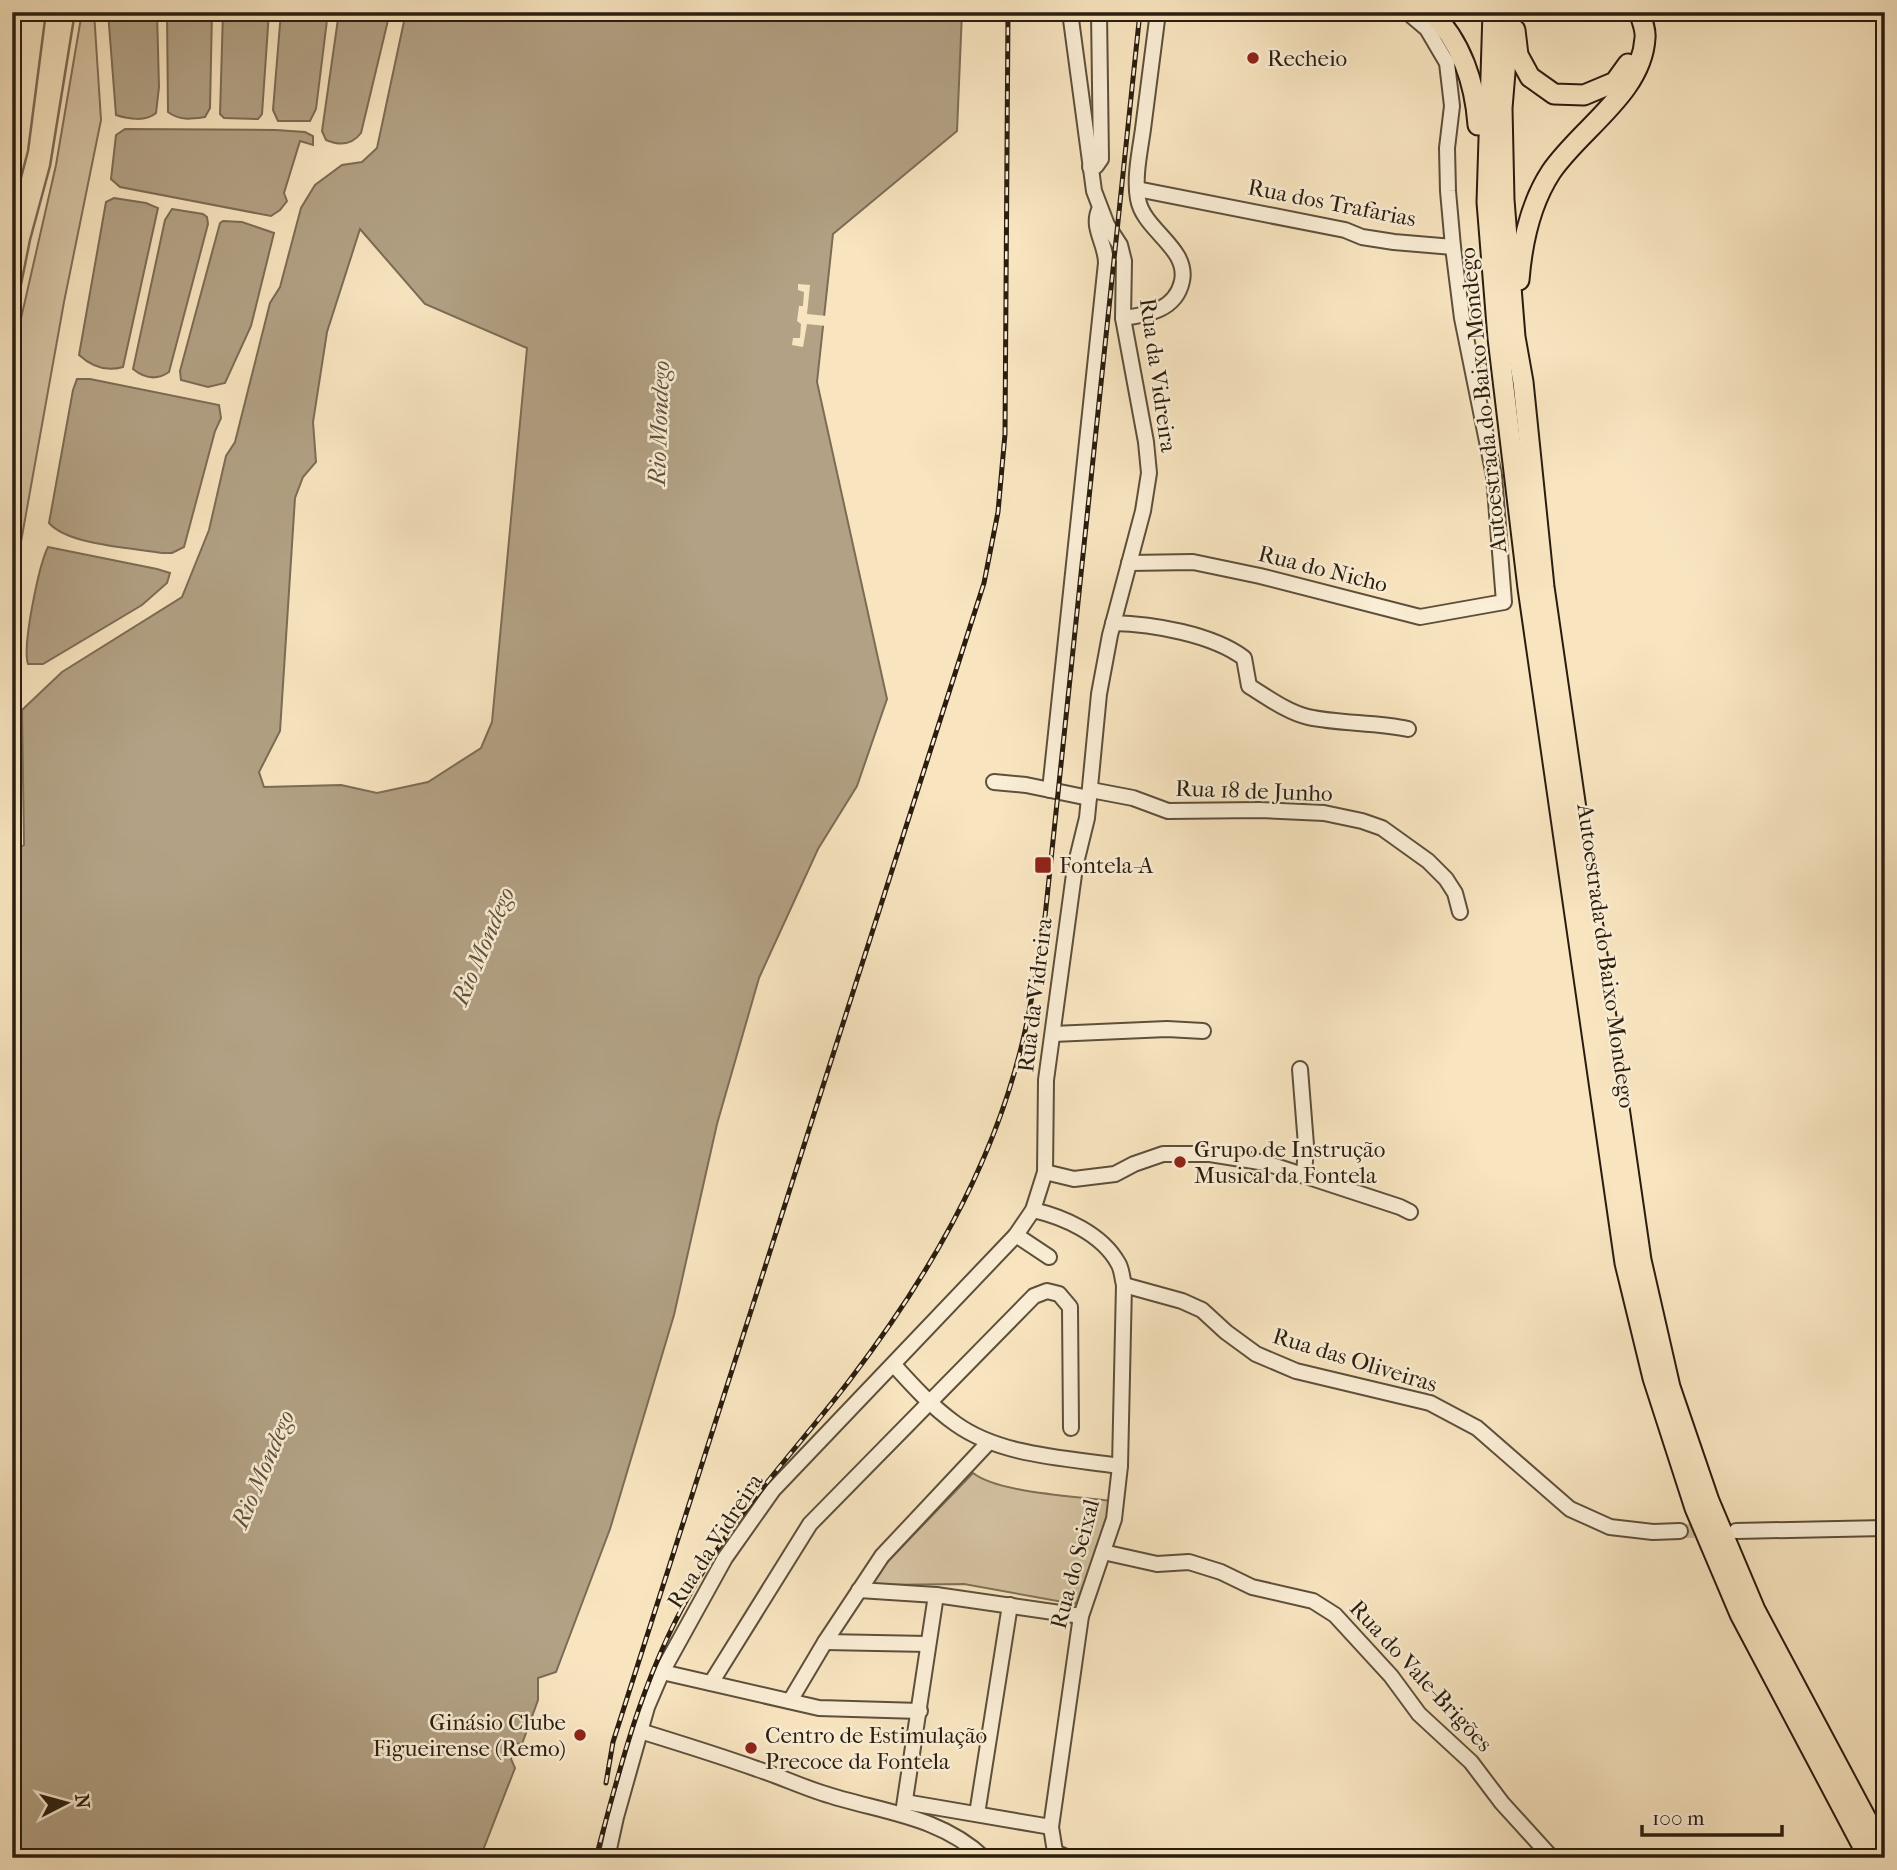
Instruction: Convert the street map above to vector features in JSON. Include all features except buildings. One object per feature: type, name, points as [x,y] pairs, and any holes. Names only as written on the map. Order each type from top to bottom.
[{"type":"highway","points":[[1431,12],[1440,21],[1465,60],[1476,104],[1487,202]]},
{"type":"highway","name":"Autoestrada do Baixo Mondego","points":[[1493,12],[1487,202],[1498,338],[1528,588],[1625,1263],[1653,1378],[1695,1508],[1740,1614],[1869,1858]]},
{"type":"highway","points":[[1512,12],[1518,55],[1530,77],[1554,94],[1584,95],[1615,82],[1630,61],[1634,35],[1627,12]]},
{"type":"highway","name":"Autoestrada do Baixo Mondego","points":[[1512,12],[1502,108],[1504,200],[1515,337],[1523,382],[1544,587],[1640,1260],[1670,1387],[1709,1501],[1755,1610],[1885,1854]]},
{"type":"highway","points":[[1523,382],[1518,288],[1522,250],[1533,208],[1557,164],[1628,87],[1641,64],[1646,36],[1640,12]]},
{"type":"street","name":"Rua da Vidreira","points":[[607,1858],[640,1731],[662,1672],[725,1558],[772,1490],[1016,1235],[1033,1210],[1045,1172],[1046,1080],[1075,867],[1087,818],[1099,694],[1113,623],[1143,511],[1149,473],[1146,442],[1123,318],[1123,253],[1100,208],[1090,167],[1070,12]]},
{"type":"street","points":[[1090,167],[1096,166],[1101,159],[1099,12]]},
{"type":"street","points":[[1123,318],[1146,315],[1166,306],[1179,289],[1182,279],[1182,269],[1175,252],[1153,229],[1141,211],[1137,189],[1158,12]]},
{"type":"street","points":[[1406,12],[1427,29],[1447,63],[1452,106],[1447,148],[1453,247]]},
{"type":"street","name":"Rua dos Trafarias","points":[[1137,189],[1335,228],[1362,237],[1453,247]]},
{"type":"street","points":[[1050,790],[1106,263],[1105,250],[1095,222],[1100,208]]},
{"type":"street","name":"Rua do Nicho","points":[[1129,563],[1193,562],[1260,576],[1420,617],[1504,602],[1494,476],[1462,318],[1453,247]]},
{"type":"street","points":[[1113,623],[1149,624],[1229,647],[1244,658],[1249,686],[1307,717],[1408,729]]},
{"type":"street","name":"Rua 18 de Junho","points":[[994,782],[1133,798],[1168,811],[1259,810],[1324,813],[1362,821],[1382,828],[1429,862],[1455,893],[1460,912]]},
{"type":"street","points":[[1053,1034],[1167,1029],[1203,1031]]},
{"type":"street","points":[[1300,1069],[1306,1145],[1304,1175]]},
{"type":"street","points":[[1045,1172],[1074,1179],[1115,1174],[1163,1154],[1210,1154],[1266,1163],[1400,1207],[1410,1213]]},
{"type":"street","points":[[1033,1210],[1062,1218],[1101,1241],[1119,1264],[1124,1285]]},
{"type":"street","points":[[1016,1235],[1049,1257]]},
{"type":"street","name":"Rua do Seixal","points":[[1062,1855],[1051,1827],[1081,1616],[1114,1519],[1120,1466],[1124,1285]]},
{"type":"street","name":"Rua das Oliveiras","points":[[1124,1285],[1182,1301],[1202,1310],[1256,1354],[1296,1371],[1430,1404],[1477,1429],[1570,1509],[1610,1527],[1653,1532],[1680,1531]]},
{"type":"street","points":[[711,1683],[810,1524],[865,1465],[930,1404],[1034,1296],[1043,1291],[1052,1291],[1065,1300],[1070,1312],[1071,1429]]},
{"type":"street","points":[[894,1365],[930,1404],[958,1425],[989,1442],[1045,1455],[1120,1466]]},
{"type":"street","points":[[790,1701],[882,1556],[989,1442]]},
{"type":"street","points":[[1736,1531],[1885,1528]]},
{"type":"street","name":"Rua do Vale-Brigões","points":[[1103,1552],[1157,1564],[1189,1562],[1221,1572],[1252,1587],[1313,1601],[1335,1615],[1391,1676],[1419,1714],[1471,1762],[1502,1802],[1552,1858]]},
{"type":"street","points":[[859,1590],[936,1595],[1081,1616]]},
{"type":"street","points":[[904,1808],[936,1595]]},
{"type":"street","points":[[977,1814],[1010,1605]]},
{"type":"street","points":[[825,1642],[928,1644]]},
{"type":"street","points":[[662,1672],[819,1708],[920,1711]]},
{"type":"street","points":[[640,1731],[824,1794],[904,1808],[977,1814],[1051,1827]]},
{"type":"street","points":[[904,1808],[967,1842],[984,1858]]},
{"type":"street","points":[[1040,1858],[1062,1855]]},
{"type":"shaded area","points":[[82,12],[94,12],[101,120],[64,302],[12,592],[12,358],[56,165]]},
{"type":"shaded area","points":[[973,1473],[985,1480],[1019,1489],[1110,1501],[1107,1527],[1077,1602],[1074,1604],[964,1584],[872,1584],[873,1577]]},
{"type":"water","points":[[108,12],[157,12],[159,87],[156,113],[147,118],[116,115]]},
{"type":"water","points":[[167,12],[212,12],[210,108],[205,117],[181,118],[168,112]]},
{"type":"water","points":[[223,12],[269,12],[262,114],[258,119],[224,118],[220,114]]},
{"type":"water","points":[[281,12],[328,12],[316,109],[310,121],[278,121],[273,110]]},
{"type":"water","points":[[339,12],[390,12],[361,133],[354,140],[341,144],[326,140],[322,131]]},
{"type":"water","name":"Rio Mondego","points":[[406,12],[962,12],[957,131],[833,234],[817,382],[887,699],[857,786],[818,849],[759,978],[717,1124],[674,1315],[610,1529],[556,1672],[538,1678],[538,1700],[522,1744],[515,1743],[511,1759],[515,1768],[480,1858],[12,1858],[12,852],[24,845],[22,710],[62,672],[182,597],[209,530],[226,456],[235,442],[270,303],[280,287],[301,208],[315,185],[342,165],[362,162],[377,148]],"holes":[[[360,229],[425,304],[527,348],[492,722],[481,748],[428,782],[377,793],[341,785],[264,787],[259,772],[280,731],[295,498],[303,477],[316,462],[313,422],[327,332]]]},
{"type":"water","points":[[125,129],[305,132],[313,136],[313,145],[300,141],[284,193],[287,201],[271,216],[120,187],[111,179],[116,135]]},
{"type":"water","points":[[114,198],[146,203],[158,208],[123,367],[105,369],[89,363],[79,355],[106,202]]},
{"type":"water","points":[[172,209],[203,214],[207,217],[208,224],[169,372],[159,377],[150,377],[133,369],[165,220]]},
{"type":"water","points":[[242,222],[274,233],[251,326],[225,383],[208,387],[181,380],[180,371],[220,223]]},
{"type":"water","points":[[77,379],[90,379],[219,405],[221,418],[215,431],[184,547],[172,553],[162,553],[101,544],[70,536],[49,523]]},
{"type":"water","points":[[48,547],[170,573],[167,583],[142,605],[43,664],[28,664],[27,641],[32,606]]},
{"type":"pier","points":[[798,284],[810,285],[807,314],[827,316],[826,326],[807,324],[803,347],[792,345],[793,338],[800,338],[801,324],[797,321],[799,306],[803,306],[804,292],[798,290]]},
{"type":"waterway","points":[[12,72],[19,12]]},
{"type":"waterway","points":[[12,212],[28,151],[46,12]]},
{"type":"waterway","points":[[12,329],[30,240],[50,166],[75,12]]},
{"type":"tunnel","points":[[1680,1531],[1714,1531]]},
{"type":"railway","points":[[606,1783],[613,1742],[984,583],[998,512],[1005,434],[1008,12]]},
{"type":"railway","points":[[596,1858],[626,1748],[650,1677],[682,1609],[735,1524],[849,1381],[904,1304],[929,1264],[973,1181],[1008,1094],[1028,1016],[1045,917],[1140,12]]},
{"type":"place","name":"Recheio","points":[[1253,58]]},
{"type":"place","name":"Fontela-A","points":[[1043,865]]},
{"type":"place","name":"Grupo de Instrução Musical da Fontela","points":[[1180,1162]]},
{"type":"place","name":"Ginásio Clube Figueirense (Remo)","points":[[580,1735]]},
{"type":"place","name":"Centro de Estimulação Precoce da Fontela","points":[[751,1748]]}]
